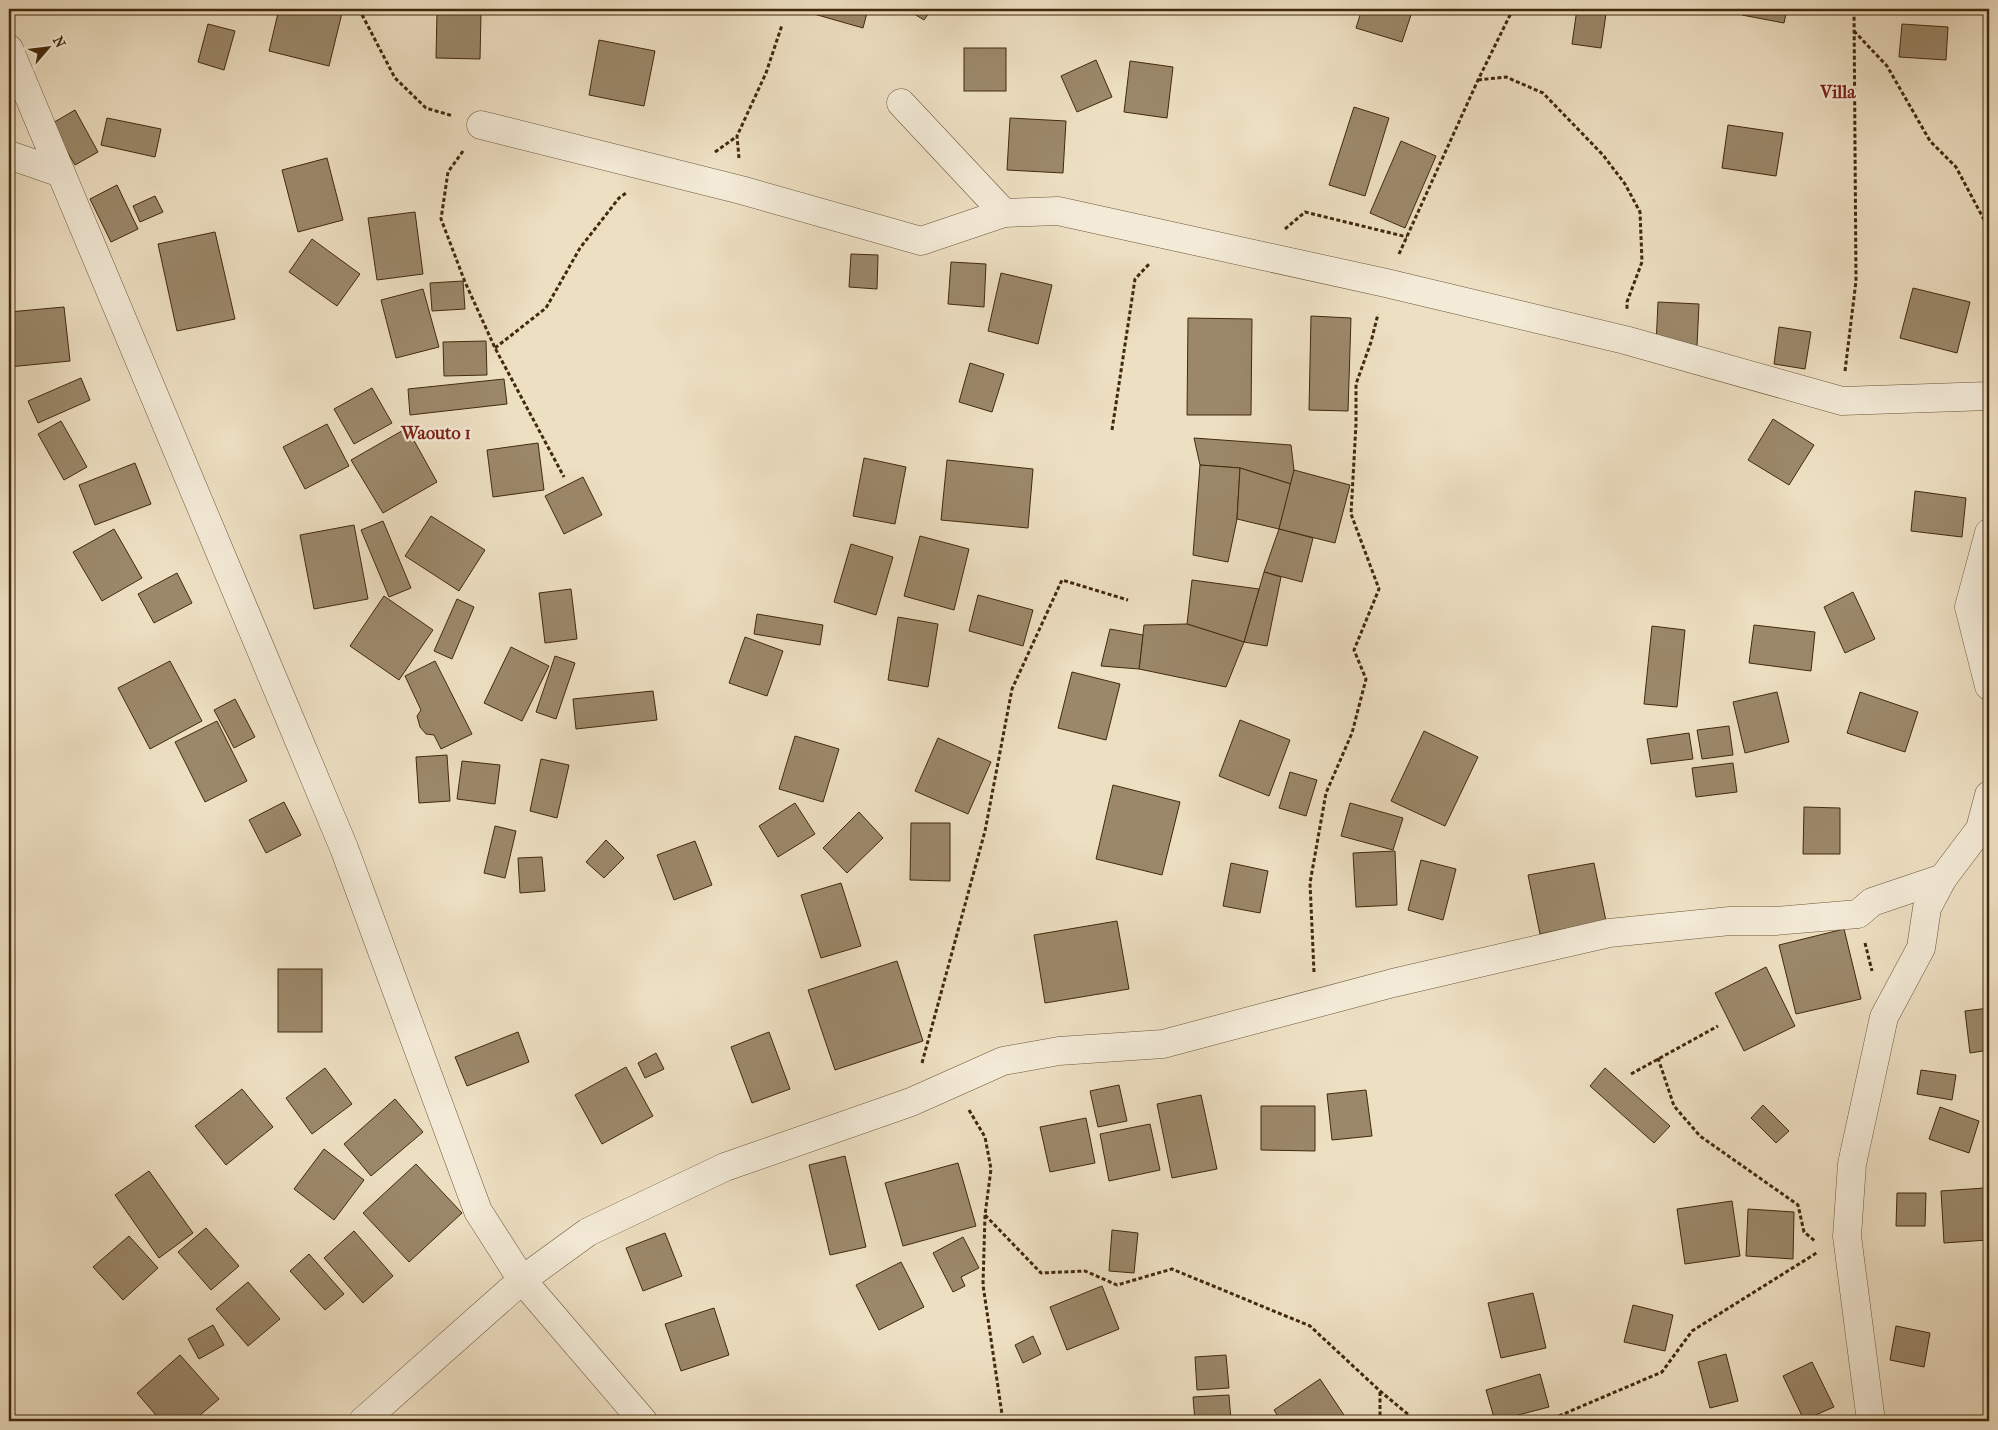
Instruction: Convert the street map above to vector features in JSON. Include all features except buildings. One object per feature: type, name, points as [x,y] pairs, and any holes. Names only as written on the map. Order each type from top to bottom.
[{"type":"street","points":[[9,49],[344,848],[478,1211],[522,1280],[643,1421]]},
{"type":"street","points":[[901,103],[1004,213]]},
{"type":"street","points":[[481,125],[741,190],[921,241],[1004,213],[1058,211],[1386,283],[1625,340],[1842,401],[1989,396]]},
{"type":"street","points":[[9,155],[61,172]]},
{"type":"street","points":[[1989,533],[1969,607],[1989,686]]},
{"type":"street","points":[[1871,1421],[1836,1242],[1884,1017],[1922,948],[1927,908],[1943,878],[1980,829],[1989,795]]},
{"type":"street","points":[[363,1421],[522,1280],[588,1232],[725,1166],[911,1102],[1003,1061],[1059,1051],[1163,1044],[1393,983],[1609,933],[1730,921],[1775,921],[1858,914],[1872,902],[1943,878]]},
{"type":"path","points":[[359,9],[394,78],[426,108],[481,125],[448,172],[441,219],[465,282],[495,348],[564,477]]},
{"type":"path","points":[[1316,1003],[1310,883],[1326,793],[1352,733],[1366,679],[1354,650],[1379,589],[1351,514],[1356,424],[1356,384],[1372,342],[1386,283],[1478,80],[1513,9]]},
{"type":"path","points":[[1842,401],[1856,282],[1854,9]]},
{"type":"path","points":[[741,190],[737,136],[766,73],[782,25]]},
{"type":"path","points":[[1854,31],[1887,66],[1930,141],[1956,167],[1989,229]]},
{"type":"path","points":[[1478,80],[1506,77],[1544,93],[1603,155],[1625,184],[1640,212],[1642,262],[1627,302],[1625,340]]},
{"type":"path","points":[[495,348],[546,308],[580,248],[619,198],[659,170]]},
{"type":"path","points":[[1253,254],[1305,212],[1407,237]]},
{"type":"path","points":[[1112,430],[1135,279],[1175,238]]},
{"type":"path","points":[[911,1102],[985,831],[1012,689],[1062,580],[1128,600]]},
{"type":"path","points":[[1858,914],[1884,1017]]},
{"type":"path","points":[[1631,1074],[1718,1026]]},
{"type":"path","points":[[1658,1058],[1674,1106],[1700,1136],[1798,1205],[1804,1232],[1836,1242]]},
{"type":"path","points":[[953,1084],[984,1137],[991,1168],[985,1215],[983,1285],[1003,1421]]},
{"type":"path","points":[[985,1215],[1041,1273],[1086,1271],[1117,1285],[1172,1269],[1310,1326],[1380,1391],[1416,1421]]},
{"type":"path","points":[[1547,1421],[1662,1372],[1692,1331],[1836,1242]]},
{"type":"path","points":[[1380,1391],[1380,1421]]},
{"type":"district","name":"Villa","points":[[1838,92]]},
{"type":"district","name":"Waouto 1","points":[[436,433]]}]
